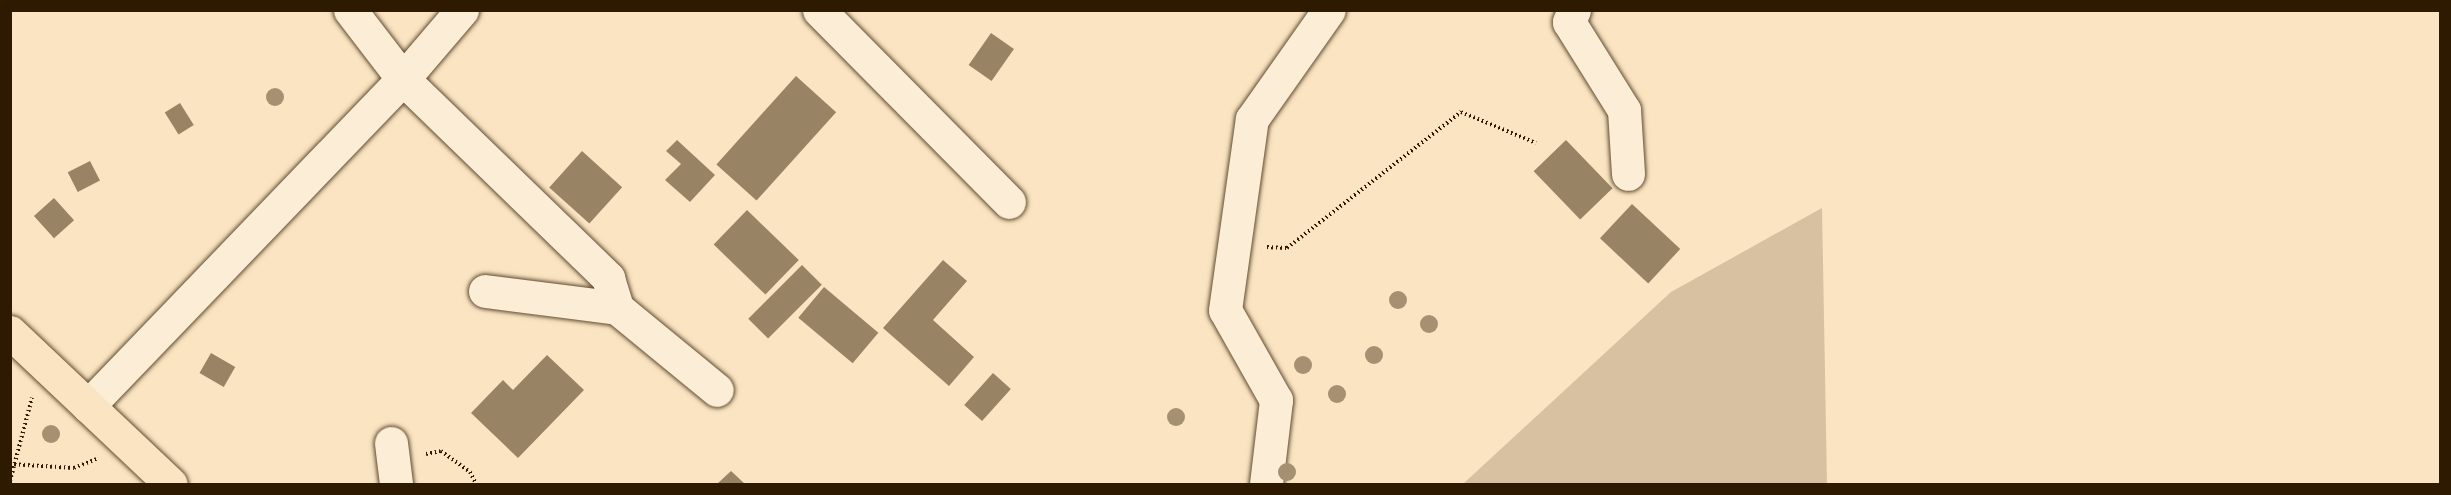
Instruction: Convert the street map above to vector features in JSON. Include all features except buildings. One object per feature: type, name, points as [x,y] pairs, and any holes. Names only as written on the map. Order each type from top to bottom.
[{"type":"main road","points":[[10,332],[171,484]]},
{"type":"street","points":[[350,10],[403,79],[608,278],[617,309]]},
{"type":"street","points":[[88,406],[403,79],[462,10]]},
{"type":"street","points":[[819,10],[1009,202]]},
{"type":"street","points":[[1266,484],[1276,400],[1225,310],[1252,119],[1329,10]]},
{"type":"street","points":[[1574,10],[1569,22],[1624,110],[1628,174]]},
{"type":"street","points":[[485,291],[617,309],[717,390]]},
{"type":"street","points":[[391,443],[396,484]]},
{"type":"path","points":[[1234,244],[1287,248],[1461,112],[1536,143]]},
{"type":"path","points":[[10,481],[17,464],[42,362]]},
{"type":"path","points":[[391,443],[421,454],[441,451],[470,472],[476,484]]},
{"type":"path","points":[[10,464],[74,468],[130,446]]},
{"type":"shaded area","points":[[1822,208],[1827,484],[1463,484],[1671,292]]}]
